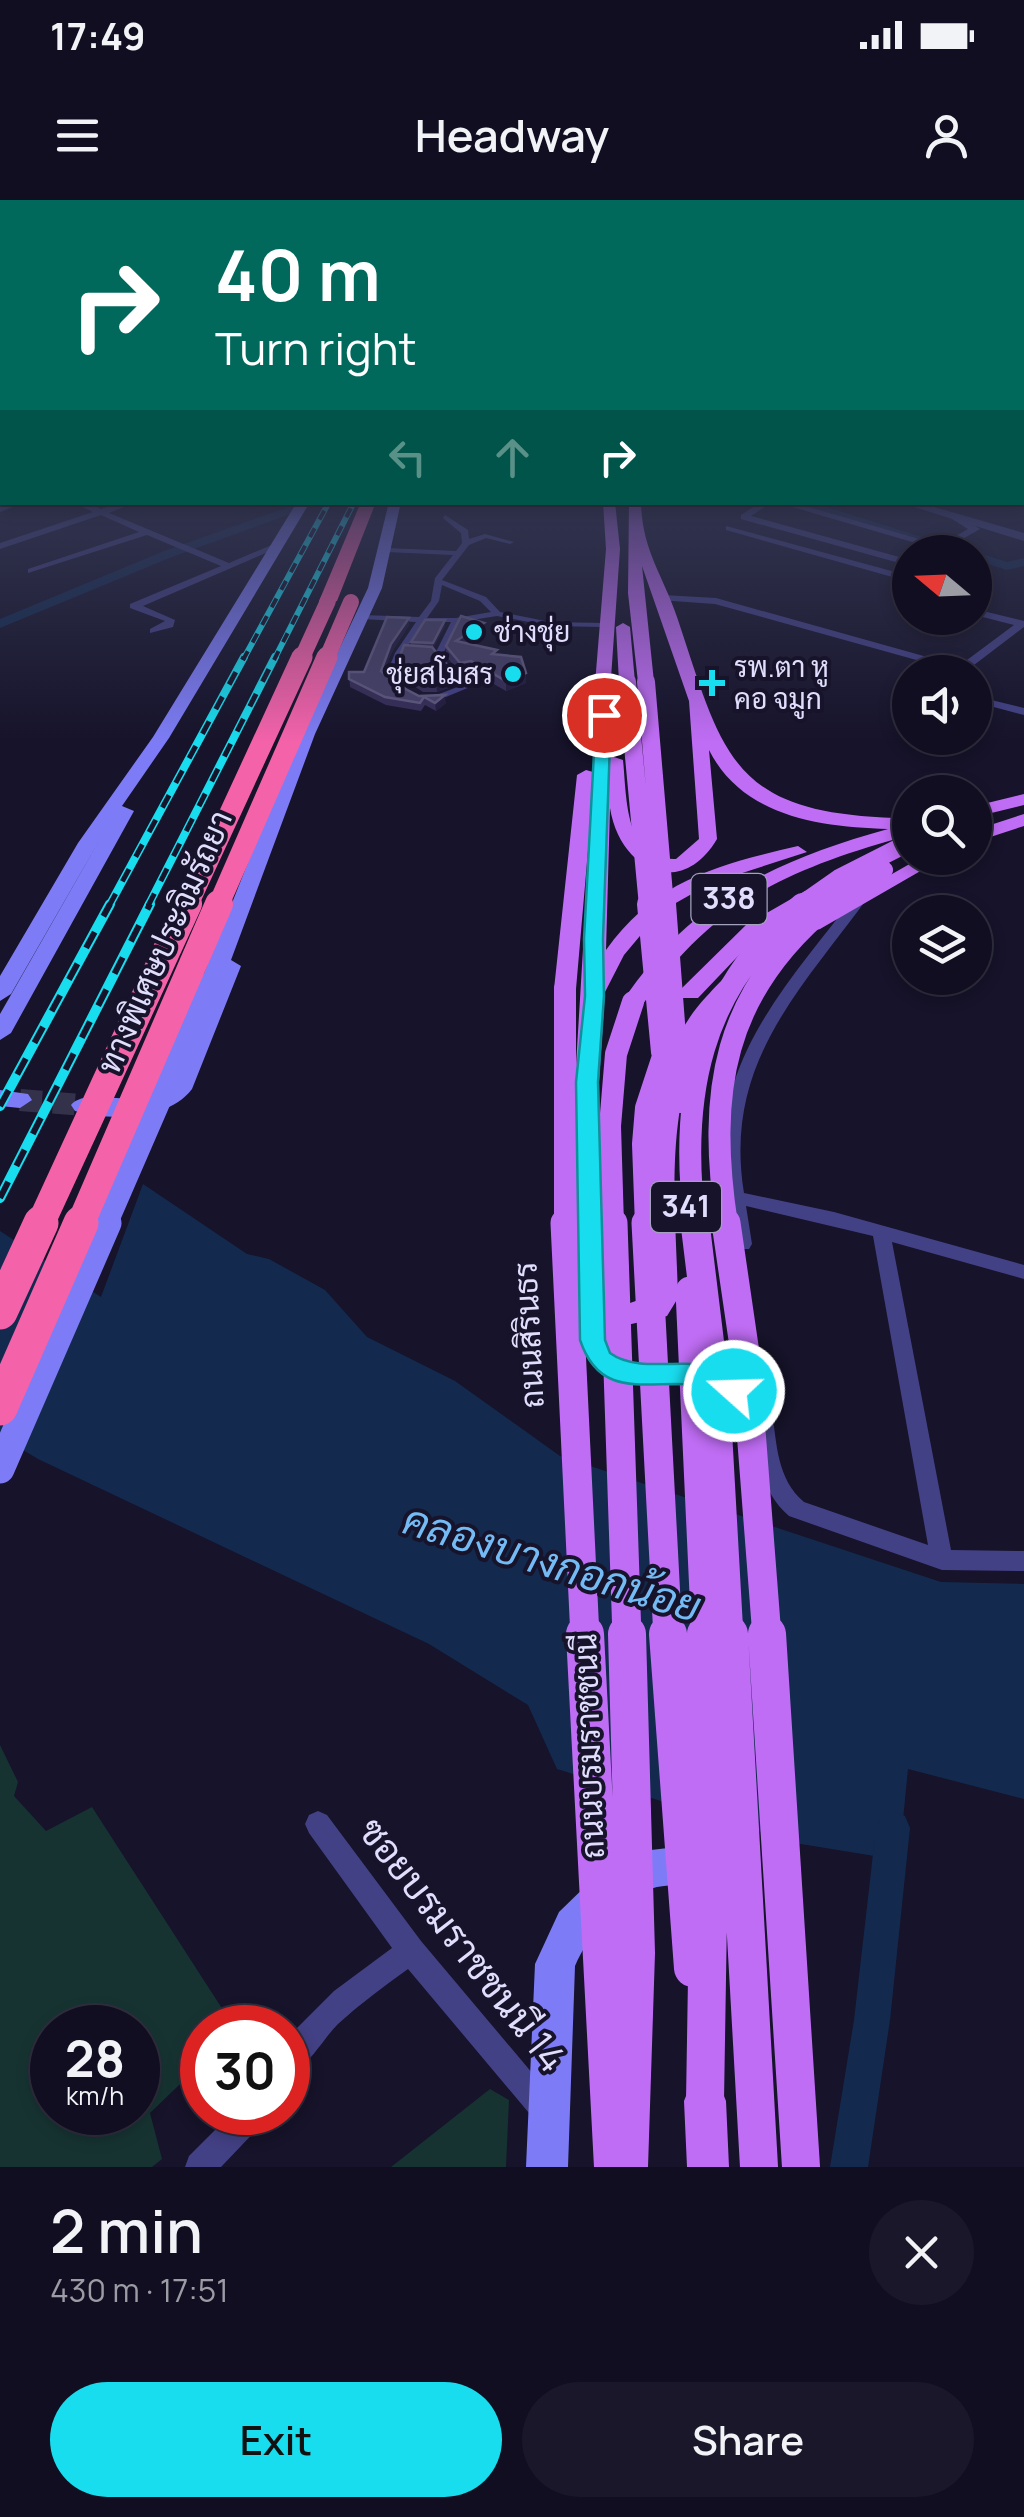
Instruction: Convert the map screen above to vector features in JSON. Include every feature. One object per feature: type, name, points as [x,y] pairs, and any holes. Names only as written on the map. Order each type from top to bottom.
[{"type":"highway","name":"ทางพิเศษประจิมรัถยา","points":[[0,1312],[328,602],[353,560]]},
{"type":"highway","name":"ทางพิเศษประจิมรัถยา","points":[[0,1408],[366,560]]},
{"type":"main road","points":[[0,994],[87,843],[161,738],[270,560]]},
{"type":"main road","points":[[0,1469],[212,981],[307,734],[362,617],[382,560]]},
{"type":"main road","name":"ถนนสิรินธร","points":[[612,560],[605,625],[605,680],[584,784],[580,993],[564,1243],[613,2167]]},
{"type":"main road","points":[[613,560],[637,682],[635,797],[666,1084],[689,1158]]},
{"type":"main road","name":"341","points":[[636,560],[637,682],[650,752],[675,995],[711,1733],[704,2101]]},
{"type":"main road","points":[[646,560],[663,598],[696,702],[726,765],[764,798],[815,816],[892,825]]},
{"type":"main road","points":[[605,680],[624,836],[631,851],[649,863],[678,865],[702,851],[708,839],[696,702]]},
{"type":"main road","points":[[605,680],[593,939],[580,993],[587,1082],[589,1292],[627,1314],[657,1308],[664,1298],[664,1163],[674,1072],[708,1002],[772,948],[901,875]]},
{"type":"main road","points":[[83,1106],[152,1107],[167,1101],[180,1089],[293,801],[307,734]]},
{"type":"main road","points":[[0,1033],[108,845],[161,738]]},
{"type":"main road","points":[[992,807],[1024,799]]},
{"type":"main road","points":[[992,817],[1024,808]]},
{"type":"main road","points":[[992,832],[1024,820]]},
{"type":"main road","points":[[992,836],[1024,830]]},
{"type":"main road","name":"ถนนบรมราชชนนี","points":[[629,2167],[636,1856],[610,1126],[616,1054],[633,1002],[666,953],[729,899],[788,869],[892,832]]},
{"type":"main road","points":[[580,993],[624,934],[643,914],[672,894],[767,859],[859,842]]},
{"type":"main road","points":[[759,2167],[712,1352],[689,1158],[691,1096],[714,1014],[740,968],[777,923],[818,889],[892,850]]},
{"type":"main road","name":"338","points":[[708,2167],[671,1710],[652,1390],[643,1144],[655,1075],[690,993],[730,949],[778,912],[825,889],[892,868]]},
{"type":"main road","points":[[800,2167],[747,1373],[720,1154],[720,1096],[725,1061],[746,1000],[773,959],[828,904],[892,869]]},
{"type":"main road","points":[[547,2167],[555,1964],[573,1926],[608,1890],[651,1869],[686,1865],[734,1876],[772,1899],[796,1960],[815,2167]]},
{"type":"street","points":[[30,571],[64,560]]},
{"type":"street","points":[[215,560],[227,565]]},
{"type":"street","points":[[154,631],[170,625],[170,620],[134,606],[241,560]]},
{"type":"street","points":[[438,656],[454,678],[478,682],[435,702],[416,700],[389,678],[399,654],[435,601],[439,578],[454,560]]},
{"type":"street","points":[[842,560],[892,574]]},
{"type":"street","points":[[440,582],[483,599],[497,614]]},
{"type":"street","points":[[663,598],[716,600],[896,655]]},
{"type":"street","points":[[362,617],[456,620],[497,614],[550,624],[605,625]]},
{"type":"street","points":[[992,616],[1022,624]]},
{"type":"street","points":[[438,656],[456,620]]},
{"type":"street","points":[[980,655],[1022,624]]},
{"type":"street","points":[[399,654],[438,656]]},
{"type":"street","points":[[992,704],[1024,712]]},
{"type":"street","points":[[862,896],[785,1002],[749,1064],[736,1102],[730,1144],[761,1408],[782,1500],[796,1510],[942,1560],[1024,1561]]},
{"type":"street","points":[[737,1198],[1024,1272]]},
{"type":"street","points":[[881,1233],[942,1560]]},
{"type":"street","points":[[589,1292],[592,1340],[599,1359],[612,1368],[634,1374],[708,1375],[761,1408]]},
{"type":"street","points":[[708,1375],[754,1340]]},
{"type":"street","name":"ซอยบรมราชชนนี 14","points":[[318,1824],[411,1952],[548,2113]]},
{"type":"street","points":[[310,2032],[340,2002],[411,1952]]},
{"type":"street","points":[[200,2167],[231,2135]]},
{"type":"green space","points":[[0,1745],[18,1782],[14,1796],[46,1831],[92,1807],[220,2005],[180,2005],[180,2084],[160,2103],[160,2005],[30,2005],[30,2135],[156,2135],[162,2159],[152,2167],[0,2167]]},
{"type":"green space","points":[[490,2089],[509,2100],[506,2167],[391,2167]]},
{"type":"water","name":"คลองบางกอกน้อย","points":[[143,1184],[247,1254],[269,1259],[325,1290],[367,1337],[455,1381],[560,1456],[941,1582],[1024,1584],[1024,1799],[908,1769],[899,1860],[801,1844],[557,1769],[528,1705],[429,1644],[38,1459],[0,1436],[0,1231],[101,1297]]},
{"type":"building","points":[[461,616],[484,623],[456,641],[497,650],[492,654],[521,657],[526,673],[506,681],[471,661],[460,663],[446,646]]},
{"type":"building","points":[[387,617],[409,618],[391,644],[381,671],[419,696],[445,695],[435,703],[424,697],[420,703],[385,697],[349,679],[349,672],[364,672]]},
{"type":"building","points":[[425,620],[445,620],[433,643],[411,642]]},
{"type":"building","points":[[404,645],[432,647],[448,667],[456,669],[436,677],[423,677],[398,661]]},
{"type":"waterway","points":[[0,624],[154,560]]},
{"type":"waterway","points":[[992,561],[1007,566],[1024,562]]},
{"type":"waterway","points":[[849,2167],[872,2020],[893,1828]]},
{"type":"tunnel","points":[[20,1100],[83,1105]]},
{"type":"railway","points":[[243,660],[298,560]]},
{"type":"railway","points":[[274,660],[325,560]]},
{"type":"railway","points":[[109,906],[244,657]]},
{"type":"railway","points":[[148,906],[275,657]]},
{"type":"railway","points":[[0,1106],[110,904]]},
{"type":"railway","points":[[0,1198],[150,904]]},
{"type":"place","name":"ช่างชุ่ย","points":[[474,632]]},
{"type":"place","name":"ชุ่ยสโมสร","points":[[513,674]]},
{"type":"place","name":"รพ.ตา หู คอ จมูก","points":[[712,683]]},
{"type":"route","points":[[604,715],[593,939],[594,996],[587,1082],[592,1340],[599,1359],[612,1368],[634,1374],[708,1375],[734,1391]]}]
